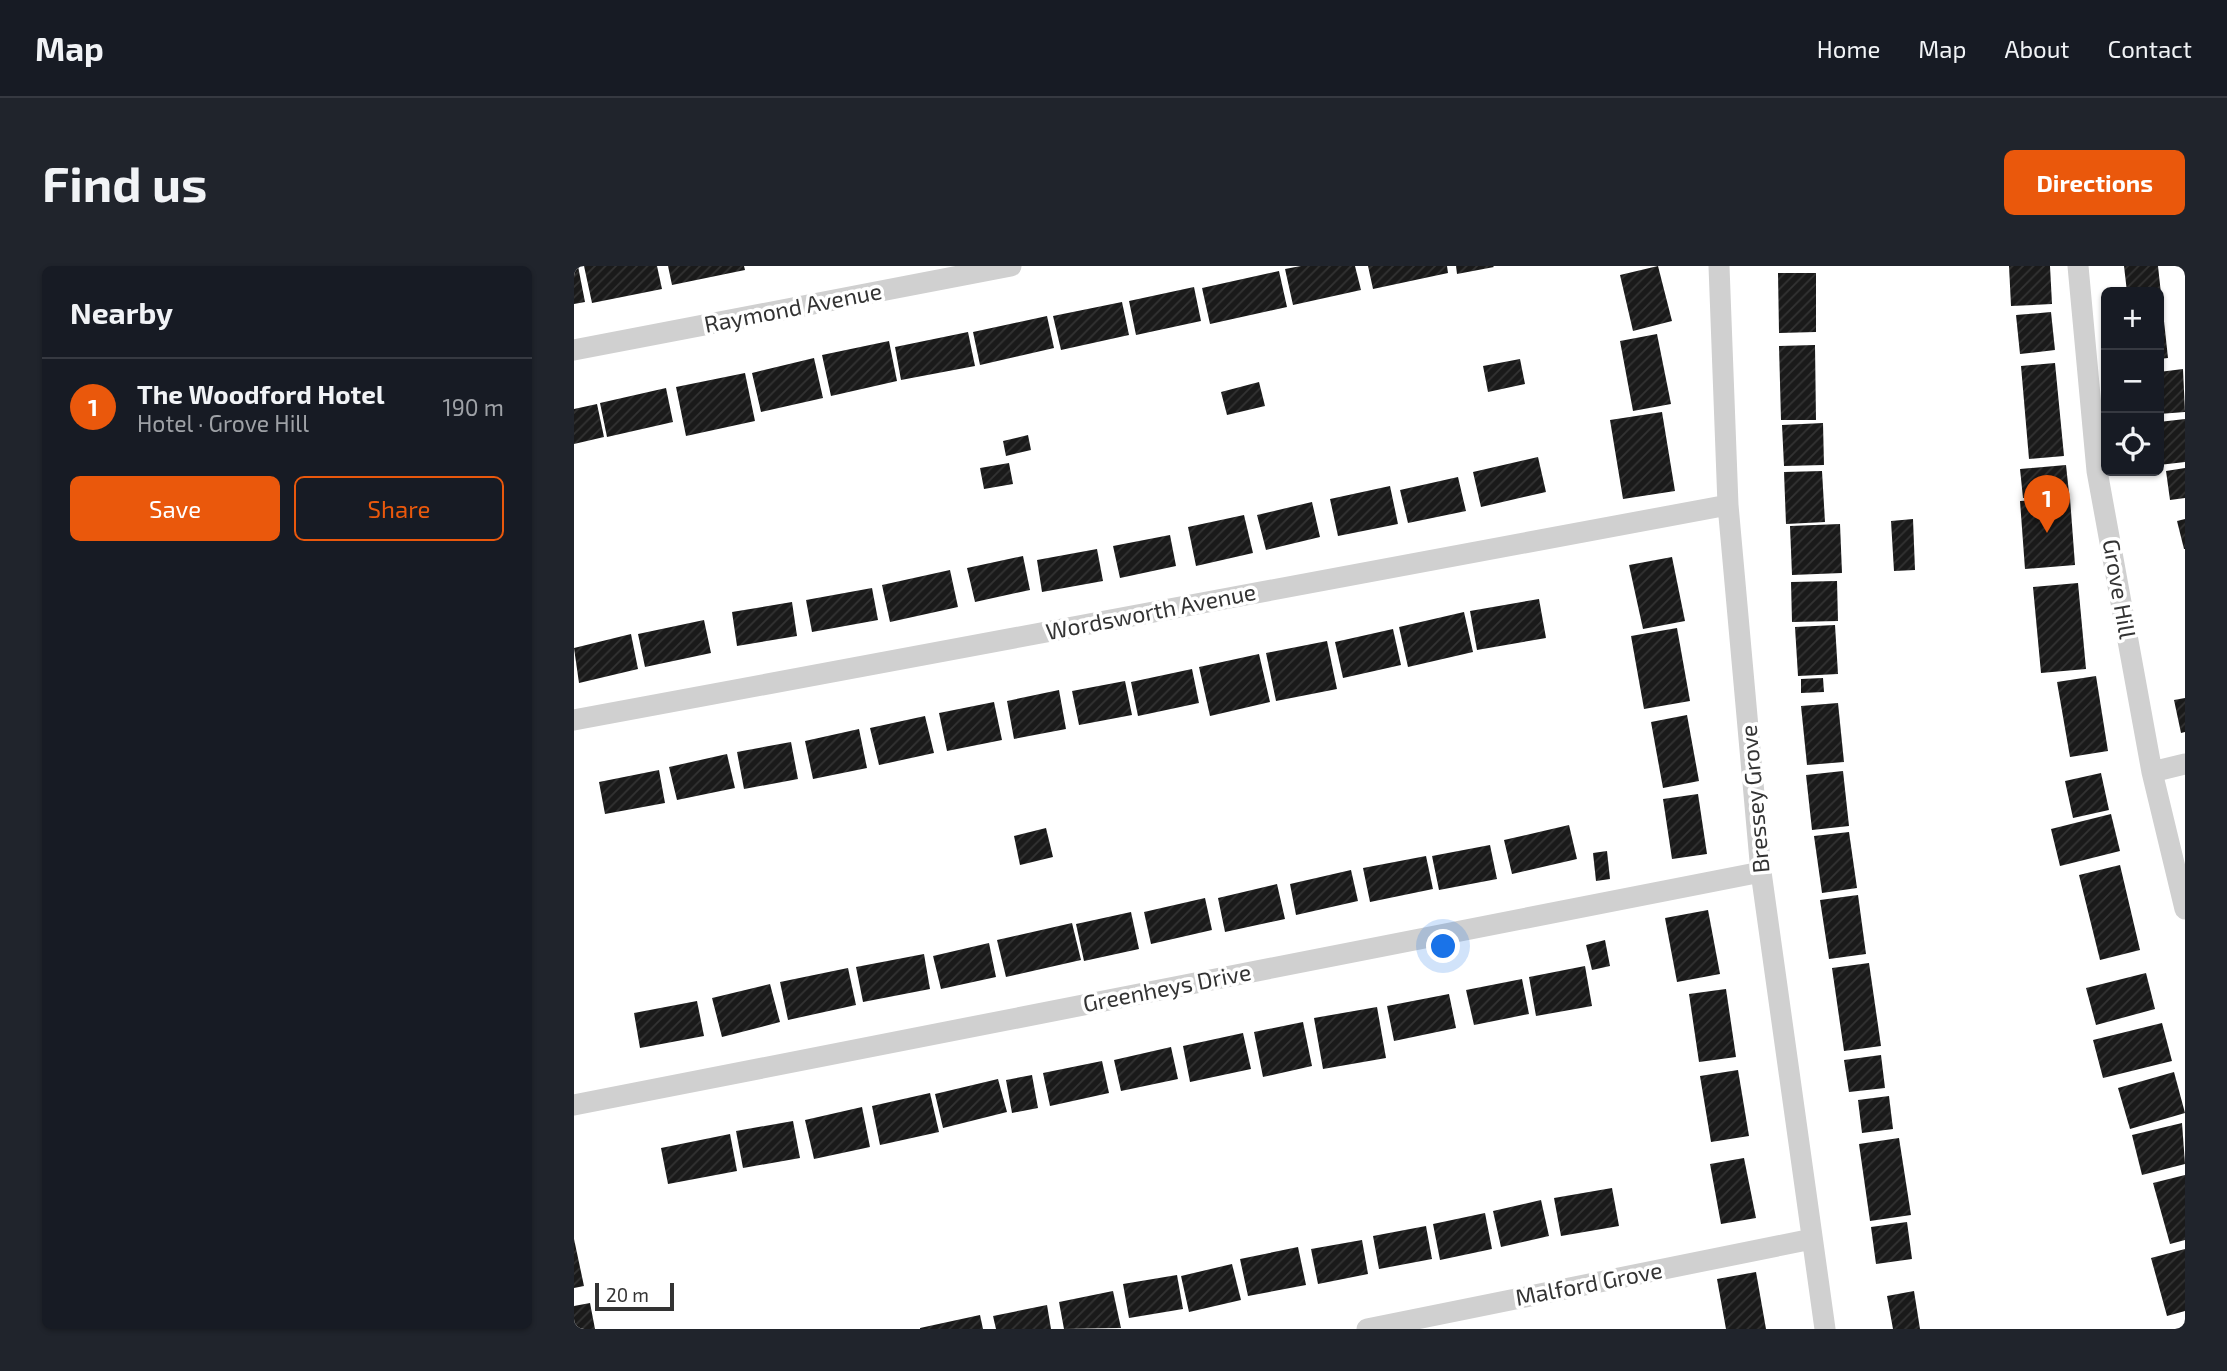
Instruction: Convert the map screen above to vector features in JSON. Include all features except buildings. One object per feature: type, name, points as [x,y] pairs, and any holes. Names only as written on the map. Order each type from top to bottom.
[{"type":"street","name":"Raymond Avenue","points":[[574,350],[1011,266]]},
{"type":"street","name":"Bressey Grove","points":[[1719,266],[1728,505],[1761,872],[1825,1329]]},
{"type":"street","name":"Grove Hill","points":[[2078,266],[2097,471],[2152,772],[2185,909]]},
{"type":"street","name":"Wordsworth Avenue","points":[[574,719],[1728,505]]},
{"type":"street","points":[[2152,772],[2185,764]]},
{"type":"street","name":"Greenheys Drive","points":[[574,1105],[1761,872]]},
{"type":"street","name":"Malford Grove","points":[[1367,1329],[1812,1239]]},
{"type":"place","name":"The Woodford Hotel","points":[[2047,533]]}]
